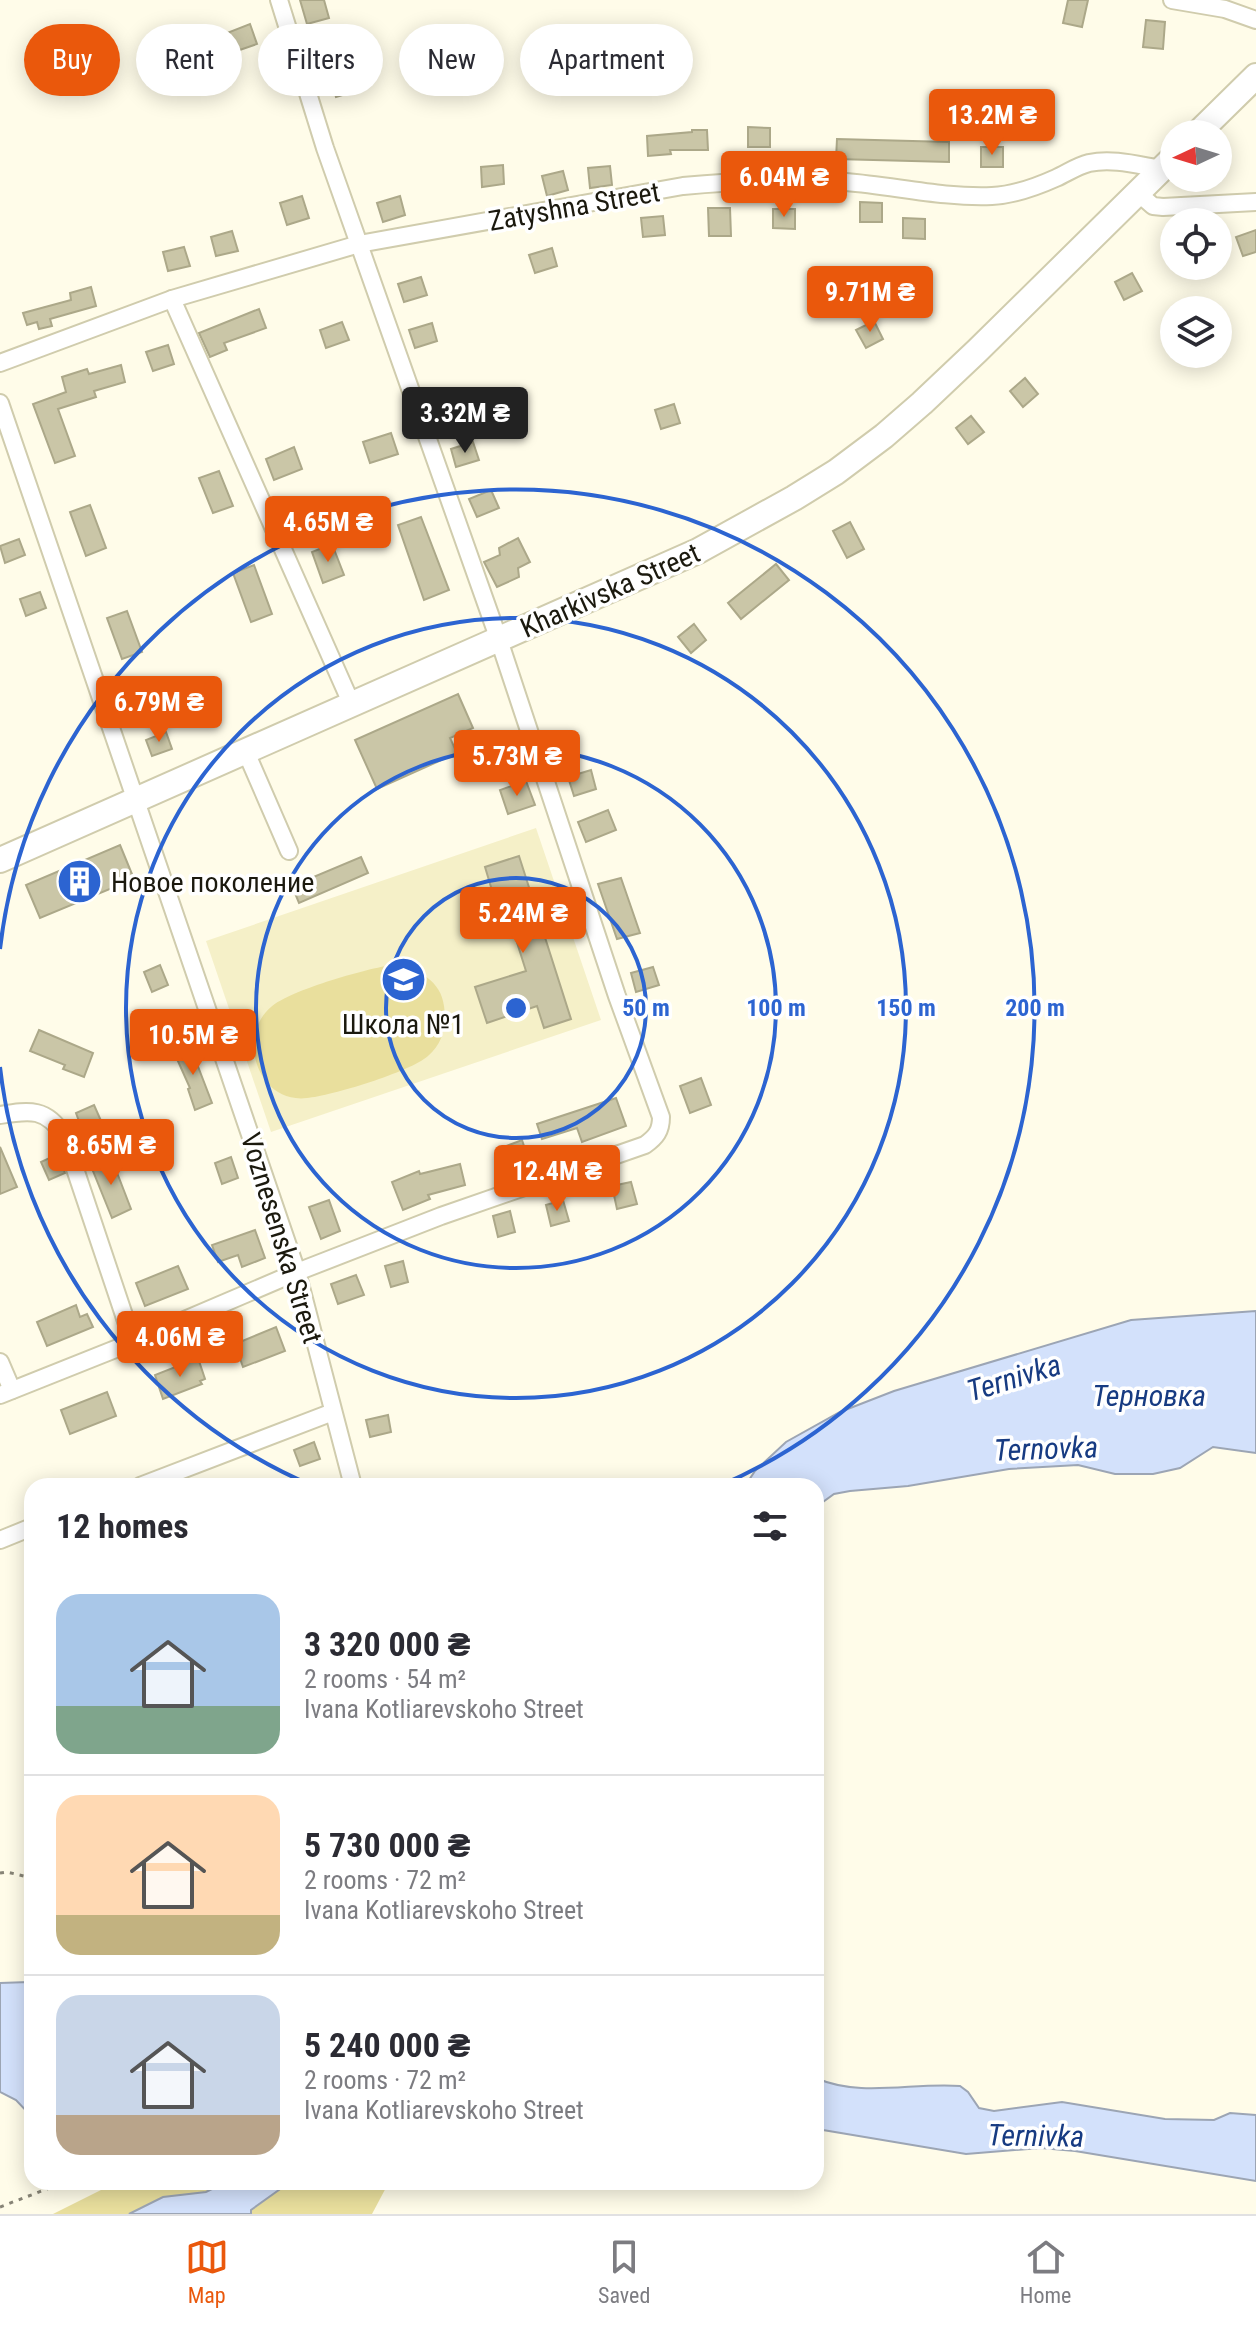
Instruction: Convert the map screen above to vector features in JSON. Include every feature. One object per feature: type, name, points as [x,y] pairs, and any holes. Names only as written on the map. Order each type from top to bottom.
[{"type":"street","points":[[0,1362],[6,1392],[441,1216],[645,1145],[656,1137],[661,1127],[661,1117],[617,996],[499,640],[325,148],[279,0]]},
{"type":"street","points":[[1172,0],[1225,9],[1256,20]]},
{"type":"street","points":[[1211,120],[1256,76]]},
{"type":"street","name":"Zatyshna Street","points":[[0,363],[172,299],[359,244],[622,197],[727,182],[848,182],[994,196],[1035,187],[1087,164],[1102,161],[1160,163]]},
{"type":"street","name":"Kharkivska Street","points":[[0,860],[698,551],[746,526],[836,472],[922,403],[1160,171]]},
{"type":"street","points":[[1138,193],[1153,206],[1163,207],[1256,202]]},
{"type":"street","points":[[172,299],[352,705]]},
{"type":"street","name":"Voznesenska Street","points":[[0,403],[297,1272],[351,1478]]},
{"type":"street","points":[[246,752],[289,851]]},
{"type":"street","points":[[0,1115],[30,1111],[45,1115],[56,1123],[64,1136],[133,1342]]},
{"type":"street","points":[[161,1478],[333,1412]]},
{"type":"street","points":[[0,1540],[24,1530]]},
{"type":"path","points":[[0,1873],[24,1876]]},
{"type":"path","points":[[0,2207],[44,2190]]},
{"type":"shaded area","name":"Школа №1","points":[[536,828],[601,1020],[271,1132],[206,941]]},
{"type":"shaded area","points":[[398,964],[428,978],[442,997],[445,1013],[443,1033],[428,1056],[405,1069],[370,1082],[307,1098],[290,1097],[276,1091],[265,1080],[254,1051],[255,1035],[260,1020],[271,1007],[332,980]]},
{"type":"shaded area","points":[[101,2190],[210,2190],[163,2197],[129,2214],[53,2214]]},
{"type":"shaded area","points":[[278,2190],[385,2190],[372,2214],[251,2214]]},
{"type":"water","name":"Терновка","points":[[1256,1311],[1256,1453],[1213,1447],[1180,1468],[1153,1474],[1115,1474],[1078,1465],[1009,1469],[908,1486],[850,1491],[834,1494],[824,1501],[824,1478],[750,1478],[786,1442],[840,1412],[894,1391],[1131,1320]]},
{"type":"water","points":[[24,1982],[24,2108],[16,2100],[0,2092],[0,1983]]},
{"type":"water","name":"Ternivka","points":[[824,2081],[869,2088],[960,2086],[979,2108],[994,2111],[1062,2102],[1165,2119],[1214,2120],[1230,2113],[1256,2115],[1256,2181],[1075,2151],[1041,2148],[966,2154],[824,2130]]},
{"type":"water","points":[[279,2190],[251,2210],[251,2214],[129,2214],[163,2197]]},
{"type":"building","points":[[300,0],[324,0],[329,18],[307,24]]},
{"type":"building","points":[[1068,0],[1088,0],[1082,27],[1063,23]]},
{"type":"building","points":[[1146,20],[1165,22],[1163,49],[1143,47]]},
{"type":"building","points":[[250,24],[257,44],[242,49],[242,27]]},
{"type":"building","points":[[748,127],[770,128],[770,147],[748,147]]},
{"type":"building","points":[[707,130],[708,150],[670,150],[671,154],[648,156],[647,136]]},
{"type":"building","points":[[837,139],[949,142],[949,162],[836,159]]},
{"type":"building","points":[[981,147],[1003,147],[1003,167],[981,167]]},
{"type":"building","points":[[503,165],[504,184],[482,187],[481,167]]},
{"type":"building","points":[[610,166],[612,185],[590,188],[588,168]]},
{"type":"building","points":[[563,171],[568,190],[547,196],[542,176]]},
{"type":"building","points":[[302,196],[309,218],[287,225],[280,203]]},
{"type":"building","points":[[400,196],[405,215],[383,222],[377,203]]},
{"type":"building","points":[[860,202],[882,203],[882,222],[860,222]]},
{"type":"building","points":[[708,208],[730,208],[731,236],[709,236]]},
{"type":"building","points":[[773,209],[795,209],[795,229],[773,228]]},
{"type":"building","points":[[663,216],[665,235],[643,237],[641,218]]},
{"type":"building","points":[[903,218],[925,219],[925,239],[903,238]]},
{"type":"building","points":[[1256,230],[1256,252],[1243,256],[1236,237]]},
{"type":"building","points":[[232,231],[238,251],[216,256],[211,237]]},
{"type":"building","points":[[184,247],[190,266],[168,271],[163,252]]},
{"type":"building","points":[[552,248],[557,266],[535,273],[529,255]]},
{"type":"building","points":[[1132,273],[1142,291],[1124,300],[1115,282]]},
{"type":"building","points":[[421,277],[427,295],[404,302],[398,284]]},
{"type":"building","points":[[91,287],[96,306],[50,319],[52,326],[39,329],[37,322],[27,325],[23,313],[71,300],[70,293]]},
{"type":"building","points":[[259,309],[266,328],[224,343],[227,350],[210,357],[199,333]]},
{"type":"building","points":[[874,321],[883,339],[866,348],[856,330]]},
{"type":"building","points":[[342,322],[349,340],[326,348],[320,330]]},
{"type":"building","points":[[432,323],[437,341],[415,348],[409,330]]},
{"type":"building","points":[[168,345],[174,364],[153,371],[146,352]]},
{"type":"building","points":[[121,365],[125,382],[94,391],[96,397],[58,409],[75,456],[55,463],[33,404],[66,392],[62,377],[87,369],[89,374]]},
{"type":"building","points":[[1025,378],[1038,394],[1023,407],[1010,391]]},
{"type":"building","points":[[457,392],[463,410],[440,417],[435,399]]},
{"type":"building","points":[[674,404],[680,423],[661,429],[655,410]]},
{"type":"building","points":[[971,416],[984,432],[968,444],[956,428]]},
{"type":"building","points":[[391,433],[398,454],[370,463],[363,442]]},
{"type":"building","points":[[473,442],[479,460],[456,467],[451,449]]},
{"type":"building","points":[[294,447],[302,469],[274,480],[266,459]]},
{"type":"building","points":[[219,471],[233,506],[213,513],[199,478]]},
{"type":"building","points":[[491,490],[499,508],[477,517],[469,499]]},
{"type":"building","points":[[90,505],[106,548],[86,556],[70,512]]},
{"type":"building","points":[[421,517],[449,590],[424,600],[398,525]]},
{"type":"building","points":[[850,522],[864,549],[847,558],[833,531]]},
{"type":"building","points":[[518,538],[530,562],[518,568],[519,577],[497,587],[484,562],[500,555],[499,548]]},
{"type":"building","points":[[19,539],[25,555],[5,563],[0,546]]},
{"type":"building","points":[[332,544],[344,575],[323,583],[312,552]]},
{"type":"building","points":[[776,564],[789,580],[741,619],[728,603]]},
{"type":"building","points":[[254,565],[272,614],[251,622],[233,573]]},
{"type":"building","points":[[40,592],[46,608],[26,616],[20,599]]},
{"type":"building","points":[[127,611],[142,652],[122,659],[107,618]]},
{"type":"building","points":[[694,624],[706,640],[691,653],[678,637]]},
{"type":"building","points":[[458,694],[473,728],[450,738],[457,753],[377,789],[355,740]]},
{"type":"building","points":[[166,732],[172,749],[152,756],[146,740]]},
{"type":"building","points":[[591,770],[596,789],[574,796],[568,777]]},
{"type":"building","points":[[526,781],[535,805],[508,814],[500,790]]},
{"type":"building","points":[[608,810],[616,830],[586,842],[578,822]]},
{"type":"building","name":"Новое поколение","points":[[120,845],[134,879],[40,918],[26,885]]},
{"type":"building","points":[[519,856],[571,1019],[544,1028],[537,1006],[487,1023],[475,987],[526,971],[502,895],[494,897],[485,867]]},
{"type":"building","points":[[361,857],[368,873],[299,903],[292,886]]},
{"type":"building","points":[[621,878],[640,933],[617,939],[598,884]]},
{"type":"building","points":[[160,965],[168,985],[152,992],[144,972]]},
{"type":"building","points":[[653,967],[659,985],[636,992],[631,973]]},
{"type":"building","points":[[39,1030],[93,1053],[84,1077],[63,1069],[65,1065],[30,1051]]},
{"type":"building","points":[[189,1043],[212,1103],[195,1110],[190,1088],[173,1050]]},
{"type":"building","points":[[701,1078],[711,1105],[690,1113],[680,1086]]},
{"type":"building","points":[[616,1098],[626,1126],[582,1142],[577,1128],[542,1139],[537,1124]]},
{"type":"building","points":[[94,1105],[102,1123],[83,1132],[76,1113]]},
{"type":"building","points":[[522,1140],[530,1164],[509,1171],[501,1148]]},
{"type":"building","points":[[0,1147],[17,1187],[0,1194]]},
{"type":"building","points":[[58,1154],[65,1173],[49,1180],[41,1162]]},
{"type":"building","points":[[111,1157],[131,1209],[112,1218],[91,1166]]},
{"type":"building","points":[[231,1157],[238,1178],[222,1184],[215,1163]]},
{"type":"building","points":[[460,1164],[465,1185],[428,1195],[430,1199],[403,1210],[392,1182],[419,1171],[420,1174]]},
{"type":"building","points":[[631,1182],[637,1204],[617,1209],[612,1186]]},
{"type":"building","points":[[329,1200],[340,1231],[321,1239],[309,1207]]},
{"type":"building","points":[[563,1200],[569,1221],[551,1226],[546,1205]]},
{"type":"building","points":[[510,1211],[515,1232],[498,1237],[493,1216]]},
{"type":"building","points":[[255,1230],[265,1258],[242,1267],[238,1255],[218,1262],[212,1245]]},
{"type":"building","points":[[403,1261],[408,1282],[391,1287],[385,1266]]},
{"type":"building","points":[[178,1266],[188,1289],[145,1306],[136,1283]]},
{"type":"building","points":[[356,1275],[364,1295],[338,1304],[331,1284]]},
{"type":"building","points":[[76,1305],[80,1317],[87,1314],[93,1327],[47,1346],[37,1322]]},
{"type":"building","points":[[276,1327],[285,1351],[243,1367],[235,1344]]},
{"type":"building","points":[[198,1358],[205,1379],[200,1381],[202,1384],[163,1399],[155,1375]]},
{"type":"building","points":[[107,1392],[116,1416],[70,1434],[61,1410]]},
{"type":"building","points":[[388,1415],[391,1432],[370,1437],[366,1420]]},
{"type":"building","points":[[314,1442],[320,1459],[300,1466],[294,1450]]},
{"type":"place","name":"Новое поколение","points":[[80,882]]},
{"type":"place","name":"Школа №1","points":[[403,980]]},
{"type":"water label","name":"Ternovka","points":[[1046,1449]]}]
